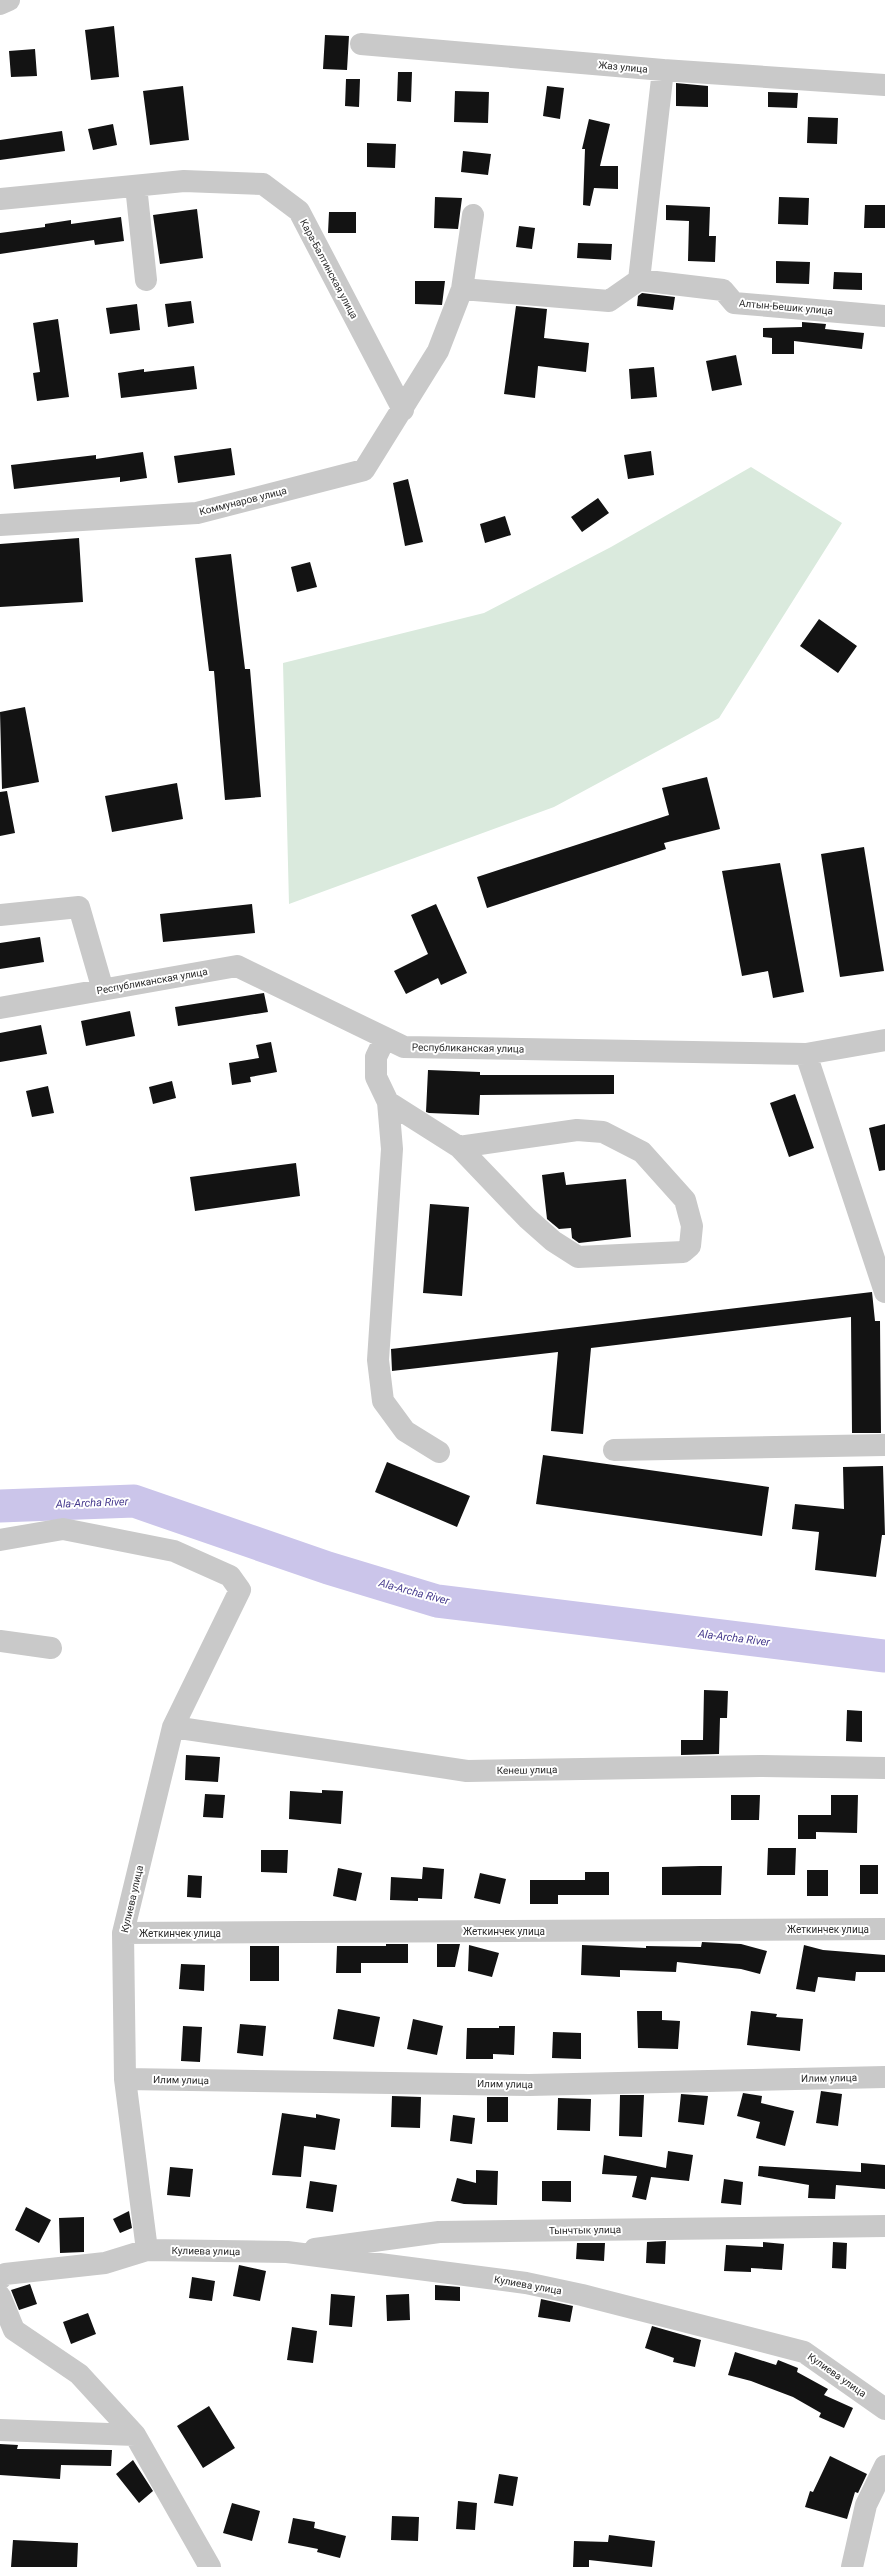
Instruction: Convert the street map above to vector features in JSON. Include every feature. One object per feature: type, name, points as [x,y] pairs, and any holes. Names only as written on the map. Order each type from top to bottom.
[{"type":"street","points":[[0,4],[9,0]]},
{"type":"street","name":"Жаз улица","points":[[361,44],[663,70],[885,85]]},
{"type":"street","points":[[462,289],[609,301],[639,280],[663,70]]},
{"type":"street","name":"Кара-Балтинская улица","points":[[0,199],[184,181],[263,184],[299,211],[403,410]]},
{"type":"street","points":[[136,186],[146,280]]},
{"type":"street","points":[[403,410],[438,351],[462,289],[474,215]]},
{"type":"street","name":"Алтын-Бешик улица","points":[[639,280],[723,290],[734,303],[885,316]]},
{"type":"street","name":"Коммунаров улица","points":[[0,525],[197,512],[364,470],[403,410]]},
{"type":"street","points":[[0,915],[79,907],[103,990]]},
{"type":"street","name":"Республиканская улица","points":[[0,1008],[237,966],[404,1047],[806,1054],[885,1040]]},
{"type":"street","points":[[385,1038],[376,1057],[376,1077],[388,1102],[392,1149],[378,1360],[383,1401],[405,1431],[439,1452]]},
{"type":"street","points":[[806,1054],[885,1292]]},
{"type":"street","points":[[388,1102],[459,1147],[527,1218],[554,1241],[578,1257],[683,1252],[690,1246],[692,1226],[685,1200],[642,1152],[603,1132],[577,1130],[459,1147]]},
{"type":"street","points":[[614,1450],[885,1444]]},
{"type":"street","name":"Кулиева улица","points":[[0,1540],[63,1529],[174,1551],[230,1576],[240,1590],[173,1727],[123,1933],[125,2079],[147,2250]]},
{"type":"street","points":[[0,1641],[51,1648]]},
{"type":"street","name":"Кенеш улица","points":[[173,1727],[467,1771],[760,1766],[885,1768]]},
{"type":"street","name":"Жеткинчек улица","points":[[123,1933],[885,1929]]},
{"type":"street","name":"Илим улица","points":[[125,2079],[529,2085],[885,2077]]},
{"type":"street","name":"Тынчтык улица","points":[[287,2252],[439,2232],[885,2226]]},
{"type":"street","name":"Кулиева улица","points":[[0,2279],[5,2274],[105,2263],[147,2250],[287,2252],[526,2283],[582,2295],[804,2352],[885,2409]]},
{"type":"street","points":[[0,2296],[14,2330],[79,2374],[135,2434],[210,2567]]},
{"type":"street","points":[[0,2430],[135,2434]]},
{"type":"street","points":[[852,2567],[866,2506],[885,2466]]},
{"type":"green space","points":[[751,467],[842,523],[719,718],[554,807],[289,904],[283,663],[484,613],[611,547]]},
{"type":"building","points":[[114,26],[119,77],[91,80],[85,30]]},
{"type":"building","points":[[325,35],[349,36],[347,70],[323,69]]},
{"type":"building","points":[[35,49],[37,76],[11,77],[9,51]]},
{"type":"building","points":[[398,72],[412,72],[411,102],[397,101]]},
{"type":"building","points":[[346,79],[360,79],[359,107],[345,106]]},
{"type":"building","points":[[676,83],[708,86],[708,107],[676,106]]},
{"type":"building","points":[[183,86],[189,140],[150,145],[143,91]]},
{"type":"building","points":[[547,86],[564,88],[560,119],[543,116]]},
{"type":"building","points":[[455,91],[489,92],[488,123],[454,122]]},
{"type":"building","points":[[768,92],[798,93],[797,108],[768,107]]},
{"type":"building","points":[[808,117],[838,118],[837,144],[807,143]]},
{"type":"building","points":[[589,119],[610,124],[600,166],[618,166],[618,189],[594,188],[590,206],[583,205],[585,149],[582,149]]},
{"type":"building","points":[[113,124],[117,145],[93,150],[88,129]]},
{"type":"building","points":[[62,131],[65,151],[0,160],[0,140]]},
{"type":"building","points":[[367,143],[396,144],[395,168],[367,167]]},
{"type":"building","points":[[463,151],[491,154],[488,175],[461,172]]},
{"type":"building","points":[[435,197],[462,198],[458,229],[434,228]]},
{"type":"building","points":[[779,197],[809,198],[808,225],[778,224]]},
{"type":"building","points":[[666,205],[710,207],[709,236],[716,236],[715,262],[688,261],[689,221],[666,220]]},
{"type":"building","points":[[865,205],[885,205],[885,228],[864,228]]},
{"type":"building","points":[[197,209],[203,258],[160,264],[153,215]]},
{"type":"building","points":[[329,212],[356,212],[356,233],[328,233]]},
{"type":"building","points":[[121,217],[124,241],[95,245],[94,240],[0,254],[0,233],[45,227],[45,224],[71,220],[71,224]]},
{"type":"building","points":[[519,226],[535,228],[532,249],[516,247]]},
{"type":"building","points":[[578,243],[612,244],[611,260],[577,258]]},
{"type":"building","points":[[776,261],[810,262],[809,284],[776,283]]},
{"type":"building","points":[[834,272],[862,273],[862,290],[833,289]]},
{"type":"building","points":[[415,281],[445,281],[442,305],[415,304]]},
{"type":"building","points":[[642,293],[675,297],[673,310],[637,306],[638,296]]},
{"type":"building","points":[[191,301],[194,323],[168,327],[165,304]]},
{"type":"building","points":[[137,304],[140,330],[110,334],[106,308]]},
{"type":"building","points":[[516,306],[547,309],[544,338],[589,343],[586,372],[538,366],[535,398],[504,394]]},
{"type":"building","points":[[58,319],[69,397],[37,401],[33,373],[40,372],[33,323]]},
{"type":"building","points":[[802,322],[826,324],[825,329],[864,333],[862,349],[794,341],[794,354],[772,354],[772,338],[763,337],[763,328],[802,327]]},
{"type":"building","points":[[736,355],[742,385],[712,391],[706,361]]},
{"type":"building","points":[[194,366],[197,389],[121,398],[118,373],[144,369],[144,372]]},
{"type":"building","points":[[654,367],[657,397],[631,399],[629,369]]},
{"type":"building","points":[[231,448],[235,475],[178,483],[174,456]]},
{"type":"building","points":[[651,451],[654,475],[628,479],[624,455]]},
{"type":"building","points":[[143,452],[147,478],[120,482],[120,477],[14,489],[11,465],[96,455],[96,459]]},
{"type":"building","points":[[408,479],[423,542],[405,546],[393,483]]},
{"type":"building","points":[[598,498],[609,513],[582,532],[571,517]]},
{"type":"building","points":[[505,516],[511,535],[485,543],[480,524]]},
{"type":"building","points":[[79,538],[83,602],[0,607],[0,544]]},
{"type":"building","points":[[231,554],[245,669],[250,669],[261,797],[225,800],[214,671],[209,671],[195,558]]},
{"type":"building","points":[[310,562],[317,587],[297,592],[291,567]]},
{"type":"building","points":[[819,619],[857,646],[838,673],[800,646]]},
{"type":"building","points":[[25,707],[39,782],[2,789],[0,712]]},
{"type":"building","points":[[707,777],[720,829],[664,843],[666,849],[487,908],[477,877],[669,815],[662,788]]},
{"type":"building","points":[[177,783],[183,819],[112,832],[105,796]]},
{"type":"building","points":[[7,791],[15,833],[0,836],[0,792]]},
{"type":"building","points":[[864,847],[884,971],[840,977],[821,854]]},
{"type":"building","points":[[780,863],[804,992],[773,998],[768,971],[742,976],[722,871]]},
{"type":"building","points":[[252,904],[255,933],[163,942],[160,914]]},
{"type":"building","points":[[436,904],[467,973],[441,985],[438,978],[406,994],[394,971],[428,954],[411,915]]},
{"type":"building","points":[[40,937],[44,962],[0,969],[0,943]]},
{"type":"building","points":[[264,993],[268,1012],[178,1026],[175,1007]]},
{"type":"building","points":[[130,1011],[135,1036],[86,1046],[81,1021]]},
{"type":"building","points":[[41,1025],[47,1054],[0,1062],[0,1033]]},
{"type":"building","points":[[271,1042],[277,1072],[250,1077],[251,1082],[232,1085],[229,1063],[259,1058],[256,1045]]},
{"type":"building","points":[[428,1070],[480,1072],[480,1075],[614,1075],[614,1094],[480,1095],[479,1115],[429,1113],[426,1112]]},
{"type":"building","points":[[172,1081],[176,1098],[153,1104],[149,1087]]},
{"type":"building","points":[[48,1086],[54,1113],[32,1117],[26,1091]]},
{"type":"building","points":[[795,1094],[814,1148],[789,1157],[770,1103]]},
{"type":"building","points":[[885,1124],[885,1170],[879,1171],[869,1128]]},
{"type":"building","points":[[296,1163],[300,1196],[195,1211],[190,1177]]},
{"type":"building","points":[[564,1172],[566,1185],[626,1179],[631,1237],[579,1243],[572,1238],[571,1228],[559,1229],[547,1219],[542,1175]]},
{"type":"building","points":[[430,1204],[469,1207],[462,1296],[423,1293]]},
{"type":"building","points":[[872,1292],[875,1321],[880,1321],[881,1433],[852,1433],[851,1317],[591,1348],[583,1434],[551,1431],[558,1352],[392,1371],[391,1349]]},
{"type":"building","points":[[543,1455],[769,1487],[762,1536],[536,1504]]},
{"type":"building","points":[[387,1462],[470,1496],[457,1527],[375,1492]]},
{"type":"building","points":[[883,1466],[885,1535],[882,1535],[876,1577],[815,1570],[819,1532],[792,1529],[795,1504],[844,1509],[843,1467]]},
{"type":"building","points":[[704,1690],[728,1691],[727,1718],[720,1718],[719,1754],[681,1755],[681,1740],[703,1740]]},
{"type":"building","points":[[847,1710],[862,1711],[862,1742],[846,1741]]},
{"type":"building","points":[[186,1755],[220,1757],[218,1782],[185,1780]]},
{"type":"building","points":[[322,1790],[343,1791],[341,1824],[289,1819],[290,1791],[322,1793]]},
{"type":"building","points":[[205,1794],[225,1795],[223,1818],[203,1817]]},
{"type":"building","points":[[731,1795],[760,1795],[759,1820],[731,1820]]},
{"type":"building","points":[[831,1795],[858,1795],[857,1833],[816,1832],[816,1839],[798,1839],[798,1815],[831,1815]]},
{"type":"building","points":[[768,1848],[796,1848],[795,1875],[767,1875]]},
{"type":"building","points":[[261,1850],[288,1850],[287,1873],[261,1872]]},
{"type":"building","points":[[860,1865],[878,1865],[878,1894],[860,1894]]},
{"type":"building","points":[[722,1866],[721,1895],[662,1895],[662,1867]]},
{"type":"building","points":[[423,1867],[444,1869],[442,1899],[418,1898],[418,1901],[390,1900],[391,1877],[422,1879]]},
{"type":"building","points":[[338,1868],[362,1873],[356,1901],[333,1896]]},
{"type":"building","points":[[807,1870],[828,1870],[828,1896],[807,1896]]},
{"type":"building","points":[[585,1872],[609,1872],[609,1895],[558,1895],[558,1904],[530,1904],[530,1880],[585,1880]]},
{"type":"building","points":[[480,1873],[506,1879],[500,1904],[474,1898]]},
{"type":"building","points":[[188,1875],[202,1876],[201,1898],[187,1897]]},
{"type":"building","points":[[702,1942],[741,1944],[767,1951],[760,1974],[741,1969],[677,1962],[676,1972],[620,1970],[620,1977],[581,1975],[582,1945],[646,1948],[646,1946],[701,1947]]},
{"type":"building","points":[[386,1944],[408,1944],[408,1963],[361,1963],[361,1973],[336,1973],[337,1946],[386,1946]]},
{"type":"building","points":[[437,1944],[460,1944],[455,1967],[437,1967]]},
{"type":"building","points":[[469,1945],[499,1953],[492,1977],[468,1971]]},
{"type":"building","points":[[804,1945],[823,1950],[885,1955],[885,1972],[856,1972],[855,1981],[818,1977],[815,1992],[796,1989]]},
{"type":"building","points":[[250,1946],[279,1946],[279,1981],[250,1981]]},
{"type":"building","points":[[181,1964],[205,1965],[204,1991],[179,1989]]},
{"type":"building","points":[[338,2009],[380,2017],[374,2047],[333,2039]]},
{"type":"building","points":[[637,2011],[662,2011],[662,2020],[680,2021],[678,2049],[638,2048]]},
{"type":"building","points":[[751,2011],[777,2014],[776,2017],[803,2019],[800,2051],[747,2045]]},
{"type":"building","points":[[413,2019],[443,2026],[437,2055],[407,2049]]},
{"type":"building","points":[[240,2024],[266,2026],[263,2056],[237,2053]]},
{"type":"building","points":[[183,2026],[202,2027],[200,2062],[181,2061]]},
{"type":"building","points":[[499,2026],[515,2026],[514,2055],[493,2054],[493,2059],[466,2059],[467,2028],[499,2028]]},
{"type":"building","points":[[553,2032],[581,2033],[581,2059],[552,2058]]},
{"type":"building","points":[[821,2091],[842,2094],[838,2126],[816,2123]]},
{"type":"building","points":[[743,2093],[762,2096],[761,2103],[794,2111],[785,2146],[756,2138],[760,2122],[737,2116]]},
{"type":"building","points":[[681,2094],[708,2096],[704,2125],[678,2122]]},
{"type":"building","points":[[620,2095],[644,2095],[642,2137],[619,2136]]},
{"type":"building","points":[[392,2096],[421,2097],[420,2128],[391,2127]]},
{"type":"building","points":[[487,2097],[508,2097],[508,2122],[487,2122]]},
{"type":"building","points":[[558,2098],[591,2099],[590,2131],[557,2130]]},
{"type":"building","points":[[282,2113],[316,2118],[316,2114],[340,2119],[335,2150],[304,2146],[301,2177],[272,2175]]},
{"type":"building","points":[[453,2115],[475,2118],[472,2144],[450,2141]]},
{"type":"building","points":[[668,2151],[693,2155],[689,2181],[651,2177],[646,2200],[632,2197],[637,2176],[602,2174],[604,2155],[666,2168]]},
{"type":"building","points":[[861,2163],[885,2165],[885,2189],[836,2185],[835,2199],[808,2198],[809,2185],[758,2176],[759,2166],[861,2172]]},
{"type":"building","points":[[170,2167],[193,2169],[190,2197],[167,2195]]},
{"type":"building","points":[[476,2170],[498,2171],[497,2205],[464,2204],[451,2201],[457,2178],[476,2183]]},
{"type":"building","points":[[724,2179],[743,2182],[741,2205],[721,2203]]},
{"type":"building","points":[[310,2181],[337,2185],[333,2212],[306,2208]]},
{"type":"building","points":[[542,2181],[571,2181],[571,2202],[542,2201]]},
{"type":"building","points":[[26,2207],[51,2220],[39,2243],[15,2230]]},
{"type":"building","points":[[129,2211],[132,2228],[120,2233],[113,2219]]},
{"type":"building","points":[[84,2217],[84,2252],[60,2253],[59,2218]]},
{"type":"building","points":[[666,2241],[665,2264],[646,2263],[647,2242]]},
{"type":"building","points":[[763,2242],[784,2244],[782,2270],[751,2268],[751,2272],[724,2271],[726,2245],[763,2247]]},
{"type":"building","points":[[833,2242],[847,2243],[846,2269],[832,2268]]},
{"type":"building","points":[[577,2243],[605,2243],[604,2261],[576,2259]]},
{"type":"building","points":[[239,2265],[266,2271],[260,2301],[233,2296]]},
{"type":"building","points":[[192,2277],[215,2281],[212,2301],[189,2298]]},
{"type":"building","points":[[30,2284],[37,2304],[19,2310],[11,2290]]},
{"type":"building","points":[[435,2285],[460,2287],[460,2301],[435,2300]]},
{"type":"building","points":[[331,2294],[355,2296],[352,2327],[329,2325]]},
{"type":"building","points":[[409,2294],[410,2320],[387,2321],[386,2295]]},
{"type":"building","points":[[541,2299],[573,2306],[570,2322],[538,2317]]},
{"type":"building","points":[[88,2313],[96,2334],[71,2344],[63,2322]]},
{"type":"building","points":[[652,2326],[701,2340],[695,2367],[673,2362],[674,2358],[645,2348]]},
{"type":"building","points":[[292,2327],[317,2331],[313,2363],[287,2360]]},
{"type":"building","points":[[735,2352],[776,2365],[778,2360],[798,2368],[797,2372],[828,2389],[824,2395],[853,2408],[844,2428],[819,2417],[821,2413],[793,2397],[751,2381],[728,2375]]},
{"type":"building","points":[[209,2406],[235,2448],[203,2468],[177,2426]]},
{"type":"building","points":[[0,2444],[18,2445],[17,2449],[112,2450],[111,2466],[61,2465],[60,2479],[0,2475]]},
{"type":"building","points":[[830,2456],[867,2474],[858,2493],[855,2492],[847,2519],[805,2507],[810,2491],[813,2492]]},
{"type":"building","points":[[133,2460],[153,2491],[139,2503],[116,2474]]},
{"type":"building","points":[[499,2474],[518,2477],[513,2506],[494,2503]]},
{"type":"building","points":[[458,2501],[477,2503],[475,2530],[456,2529]]},
{"type":"building","points":[[232,2503],[260,2511],[252,2541],[223,2533]]},
{"type":"building","points":[[392,2516],[419,2517],[418,2541],[391,2540]]},
{"type":"building","points":[[293,2518],[315,2522],[314,2528],[346,2536],[340,2558],[317,2552],[318,2549],[288,2543]]},
{"type":"building","points":[[609,2535],[655,2541],[652,2567],[589,2560],[589,2567],[573,2567],[574,2541],[608,2542]]},
{"type":"building","points":[[13,2540],[78,2543],[77,2567],[11,2567]]},
{"type":"waterway","name":"Ala-Archa River","points":[[0,1506],[134,1501],[328,1568],[437,1601],[885,1656]]}]
